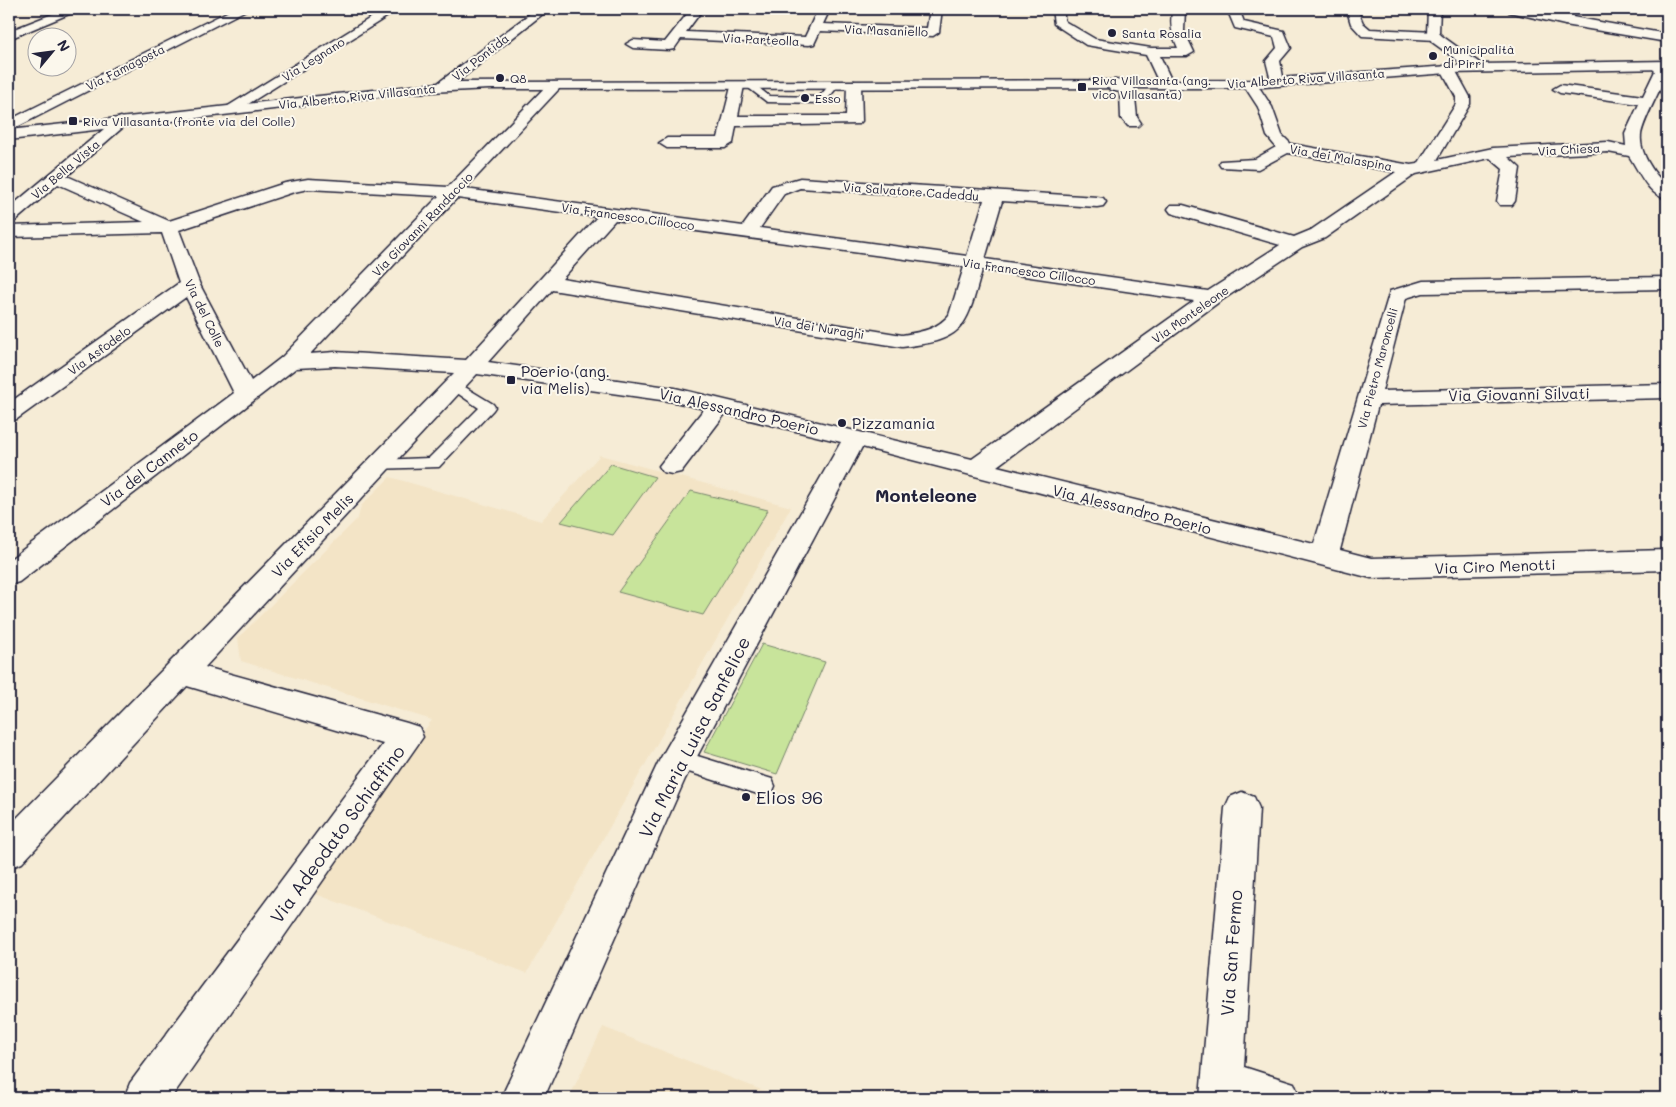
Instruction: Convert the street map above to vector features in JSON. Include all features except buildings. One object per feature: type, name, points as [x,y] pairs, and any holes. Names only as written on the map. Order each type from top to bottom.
[{"type":"street","points":[[9,35],[75,9]]},
{"type":"street","name":"Via Famagosta","points":[[9,126],[242,9]]},
{"type":"street","name":"Via Legnano","points":[[232,108],[394,9]]},
{"type":"street","name":"Via Pontida","points":[[442,87],[543,9]]},
{"type":"street","points":[[633,44],[669,46],[697,9]]},
{"type":"street","name":"Via Parteolla","points":[[678,35],[809,41],[824,9]]},
{"type":"street","name":"Via Masaniello","points":[[815,27],[933,32],[936,9]]},
{"type":"street","points":[[1058,9],[1058,21],[1082,39],[1103,45],[1151,52],[1187,52],[1176,30],[1179,9]]},
{"type":"street","points":[[1232,9],[1239,24],[1280,34],[1284,48],[1273,61],[1277,82]]},
{"type":"street","points":[[1434,9],[1433,33],[1438,39],[1477,68]]},
{"type":"street","points":[[1513,9],[1565,21],[1667,38]]},
{"type":"street","points":[[1565,21],[1571,9]]},
{"type":"street","points":[[1354,14],[1357,24],[1366,33],[1438,39]]},
{"type":"street","points":[[1369,46],[1438,39]]},
{"type":"street","points":[[1151,52],[1166,84]]},
{"type":"street","points":[[1662,66],[1650,99],[1633,134],[1635,152],[1654,183],[1667,194]]},
{"type":"street","name":"Via Alberto Riva Villasanta","points":[[9,135],[232,108],[442,87],[1250,84],[1448,69],[1662,66]]},
{"type":"street","points":[[1418,168],[1463,104],[1463,97],[1448,69]]},
{"type":"street","points":[[1115,84],[1115,88],[1127,88],[1129,118],[1133,124]]},
{"type":"street","name":"Via dei Malaspina","points":[[1250,84],[1265,107],[1275,136],[1286,148],[1418,168]]},
{"type":"street","points":[[731,121],[854,121],[854,85]]},
{"type":"street","name":"Via Giovanni Randaccio","points":[[290,362],[554,86]]},
{"type":"street","points":[[667,143],[725,143],[744,86]]},
{"type":"street","points":[[1560,89],[1650,99],[1667,99]]},
{"type":"street","name":"Via Bella Vista","points":[[9,217],[122,122]]},
{"type":"street","name":"Via Chiesa","points":[[1418,168],[1493,153],[1608,147],[1635,152]]},
{"type":"street","points":[[1227,164],[1260,167],[1286,148]]},
{"type":"street","points":[[1493,153],[1512,168],[1506,201]]},
{"type":"street","name":"Via Monteleone","points":[[976,469],[1212,298],[1295,243],[1318,234],[1418,168]]},
{"type":"street","points":[[57,178],[169,227]]},
{"type":"street","name":"Via Salvatore Cadeddu","points":[[748,232],[778,190],[800,183],[1097,202]]},
{"type":"street","name":"Via Francesco Cillocco","points":[[9,232],[169,227],[291,187],[308,184],[451,192],[976,262],[1212,298]]},
{"type":"street","name":"Via dei Nuraghi","points":[[548,283],[902,341],[926,338],[949,329],[959,316],[994,196]]},
{"type":"street","points":[[1177,209],[1295,243]]},
{"type":"street","name":"Via Efisio Melis","points":[[9,851],[464,376],[610,214]]},
{"type":"street","points":[[126,228],[146,217]]},
{"type":"street","name":"Via del Colle","points":[[169,227],[190,286],[246,395]]},
{"type":"street","name":"Via Pietro Maroncelli","points":[[1324,558],[1370,398],[1397,295],[1408,290],[1423,287],[1667,284]]},
{"type":"street","name":"Via Asfodelo","points":[[9,414],[190,286]]},
{"type":"street","name":"Via Alessandro Poerio","points":[[290,362],[335,359],[464,376],[675,395],[855,438],[1324,558]]},
{"type":"street","name":"Via del Canneto","points":[[9,575],[290,362]]},
{"type":"street","name":"Via Giovanni Silvati","points":[[1370,398],[1667,391]]},
{"type":"street","points":[[672,466],[720,406]]},
{"type":"street","name":"Via Maria Luisa Sanfelice","points":[[522,1098],[678,759],[855,438]]},
{"type":"street","name":"Via Ciro Menotti","points":[[1324,558],[1371,568],[1397,569],[1667,560]]},
{"type":"street","name":"Via Adeodato Schiaffino","points":[[145,1098],[407,738],[180,672]]},
{"type":"street","name":"Via San Fermo","points":[[1221,1091],[1242,808]]},
{"type":"street","points":[[1221,1091],[1278,1098]]},
{"type":"lane","points":[[378,465],[432,463],[488,407],[464,376]]},
{"type":"lane","points":[[678,759],[764,786]]},
{"type":"shaded area","points":[[600,455],[791,507],[527,973],[305,890],[432,720],[241,661],[238,638],[358,518],[361,506],[390,477],[541,521]]},
{"type":"shaded area","points":[[603,1027],[781,1098],[569,1098]]},
{"type":"green space","points":[[611,464],[655,477],[613,535],[561,522]]},
{"type":"green space","points":[[691,491],[768,510],[703,615],[618,592]]},
{"type":"green space","points":[[762,644],[825,662],[777,774],[704,752]]},
{"type":"place","name":"Santa Rosalia","points":[[1112,33]]},
{"type":"place","name":"Municipalità di Pirri","points":[[1433,56]]},
{"type":"place","name":"Q8","points":[[500,78]]},
{"type":"place","name":"Riva Villasanta (ang. vico Villasanta)","points":[[1082,87]]},
{"type":"place","name":"Esso","points":[[805,98]]},
{"type":"place","name":"Riva Villasanta (fronte via del Colle)","points":[[73,121]]},
{"type":"place","name":"Poerio (ang. via Melis)","points":[[511,380]]},
{"type":"place","name":"Pizzamania","points":[[842,423]]},
{"type":"place","name":"Elios 96","points":[[746,797]]},
{"type":"district","name":"Monteleone","points":[[926,495]]}]
